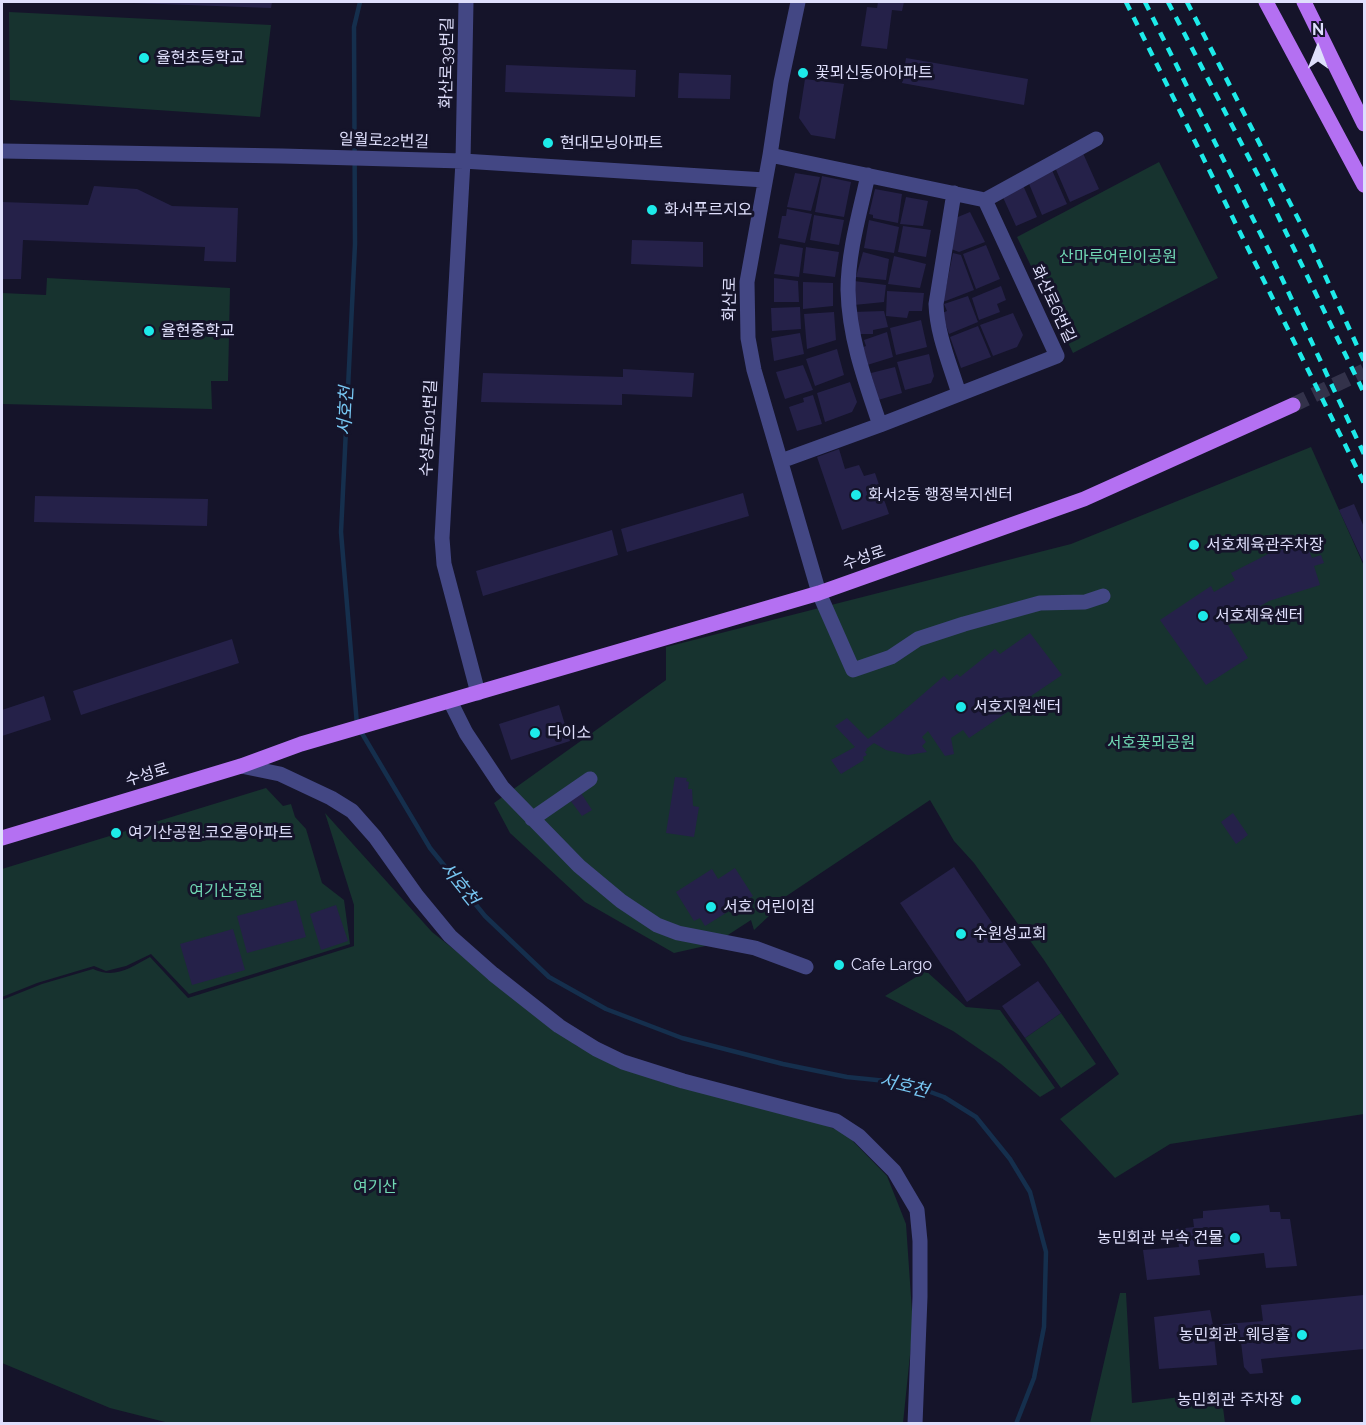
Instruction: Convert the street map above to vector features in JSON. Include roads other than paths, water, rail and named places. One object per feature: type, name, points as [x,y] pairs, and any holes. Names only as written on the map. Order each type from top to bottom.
[{"type":"main road","points":[[1266,2],[1365,185]]},
{"type":"main road","points":[[1304,2],[1365,124]]},
{"type":"main road","name":"수성로","points":[[2,838],[241,766],[301,744],[819,592],[1084,499],[1293,405]]},
{"type":"street","name":"화산로39번길","points":[[463,161],[466,2]]},
{"type":"street","name":"화산로","points":[[798,2],[781,82],[747,282],[748,338],[753,370],[819,592],[853,670],[891,657],[918,639],[964,624],[1040,603],[1085,602],[1103,596]]},
{"type":"street","points":[[770,155],[985,200],[1096,139]]},
{"type":"street","name":"일월로22번길","points":[[2,151],[463,161],[765,180]]},
{"type":"street","name":"수성로101번길","points":[[463,161],[442,538],[444,564],[478,693]]},
{"type":"street","points":[[868,175],[848,290],[850,315],[859,361],[880,425]]},
{"type":"street","points":[[954,193],[936,304],[941,339],[959,394]]},
{"type":"street","name":"화산로6번길","points":[[781,461],[1057,356],[985,200]]},
{"type":"street","points":[[450,701],[466,732],[502,787],[591,877],[621,901],[657,924],[678,933],[755,948],[807,967]]},
{"type":"street","points":[[241,766],[280,774],[331,798],[351,811],[369,830],[417,896],[450,936],[493,974],[559,1026],[596,1049],[623,1062],[683,1081],[836,1121],[859,1136],[894,1171],[917,1210],[920,1241],[920,1297],[915,1424]]},
{"type":"street","points":[[532,819],[590,779]]},
{"type":"waterway","name":"서호천","points":[[360,2],[354,27],[355,244],[341,532],[357,725],[430,848],[485,916],[549,977],[606,1009],[682,1038],[783,1064],[847,1077],[906,1083],[944,1097],[976,1117],[1010,1159],[1030,1192],[1046,1252],[1044,1327],[1034,1378],[1016,1424]]},
{"type":"tunnel","points":[[1293,405],[1364,371]]},
{"type":"railway","points":[[1126,2],[1364,483]]},
{"type":"railway","points":[[1145,2],[1271,255],[1364,454]]},
{"type":"railway","points":[[1168,2],[1263,185],[1364,393]]},
{"type":"railway","points":[[1187,2],[1308,238],[1364,361]]},
{"type":"place","name":"율현초등학교","points":[[144,58]]},
{"type":"place","name":"꽃뫼신동아아파트","points":[[803,73]]},
{"type":"place","name":"현대모닝아파트","points":[[548,143]]},
{"type":"place","name":"화서푸르지오","points":[[652,210]]},
{"type":"place","name":"율현중학교","points":[[149,331]]},
{"type":"place","name":"화서2동 행정복지센터","points":[[856,495]]},
{"type":"place","name":"서호체육관주차장","points":[[1194,545]]},
{"type":"place","name":"서호체육센터","points":[[1203,616]]},
{"type":"place","name":"서호지원센터","points":[[961,707]]},
{"type":"place","name":"다이소","points":[[535,733]]},
{"type":"place","name":"여기산공원.코오롱아파트","points":[[116,833]]},
{"type":"place","name":"서호 어린이집","points":[[711,907]]},
{"type":"place","name":"수원성교회","points":[[961,934]]},
{"type":"place","name":"Cafe Largo","points":[[839,965]]},
{"type":"place","name":"농민회관 부속 건물","points":[[1235,1238]]},
{"type":"place","name":"농민회관_웨딩홀","points":[[1302,1335]]},
{"type":"place","name":"농민회관 주차장","points":[[1296,1400]]},
{"type":"park label","name":"산마루어린이공원","points":[[1118,257]]},
{"type":"park label","name":"서호꽃뫼공원","points":[[1151,743]]},
{"type":"park label","name":"여기산공원","points":[[226,891]]},
{"type":"park label","name":"여기산","points":[[375,1187]]}]
